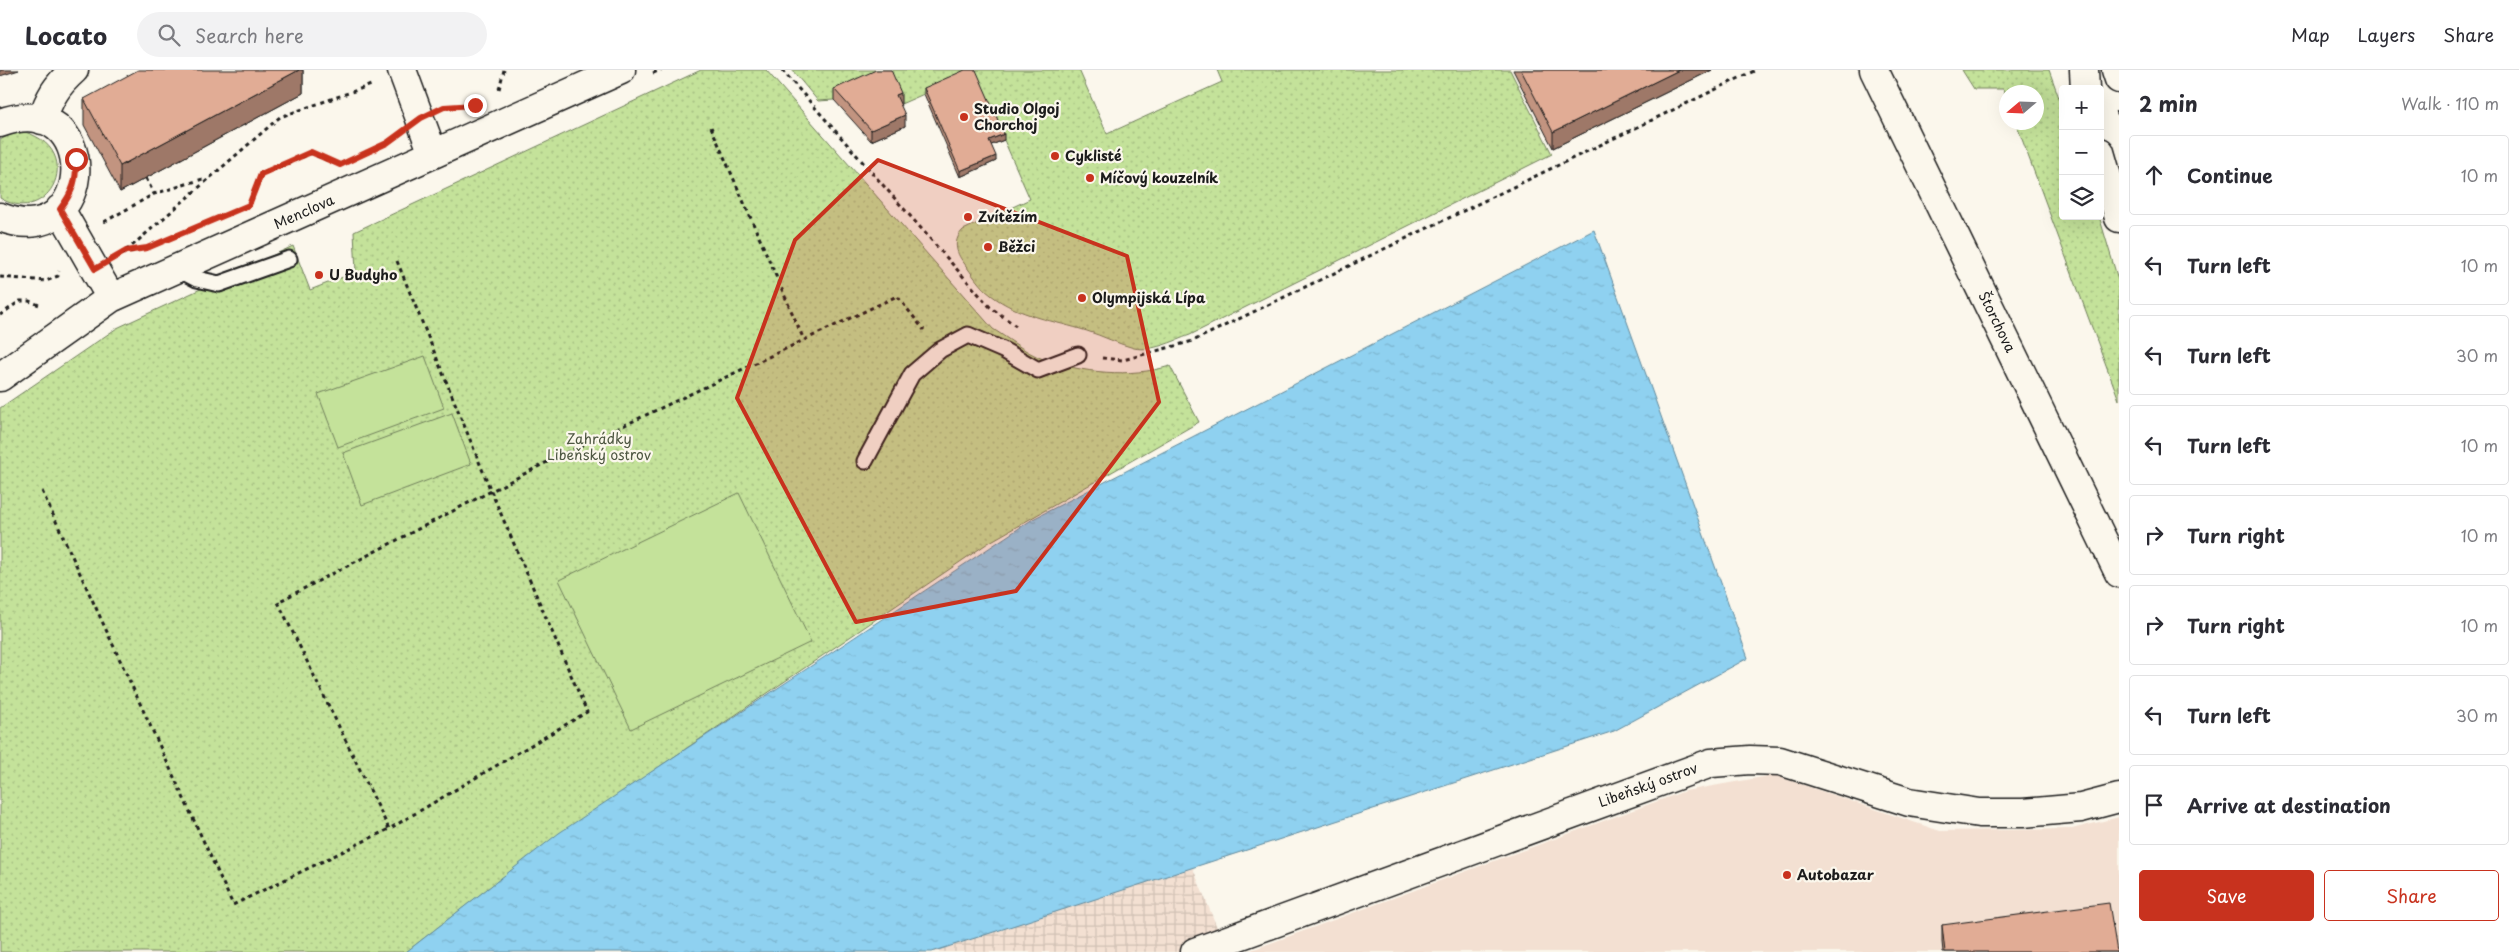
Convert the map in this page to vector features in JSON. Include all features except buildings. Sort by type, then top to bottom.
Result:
[{"type":"street","points":[[42,120],[48,100],[57,85],[74,70]]},
{"type":"street","name":"Menclova","points":[[0,377],[111,298],[621,70]]},
{"type":"street","name":"Štorchova","points":[[1874,70],[2119,573]]},
{"type":"street","points":[[2084,70],[2085,85]]},
{"type":"street","points":[[2116,70],[2119,79]]},
{"type":"street","points":[[403,72],[433,154]]},
{"type":"street","points":[[0,123],[16,118],[42,120],[58,128],[70,142],[76,159],[77,177],[71,195],[60,209],[47,218],[32,223],[16,222],[0,217]]},
{"type":"street","points":[[2104,166],[2119,218]]},
{"type":"street","points":[[60,209],[111,298]]},
{"type":"street","name":"Libeňský ostrov","points":[[1195,952],[1711,763],[1750,760],[1780,761],[1910,802],[1979,813],[2023,813],[2081,808],[2119,798]]},
{"type":"lane","points":[[176,268],[197,279],[219,284],[289,259]]},
{"type":"lane","points":[[865,461],[912,374],[940,350],[968,335],[1003,350],[1038,370],[1078,355]]},
{"type":"path","points":[[499,92],[504,70]]},
{"type":"path","points":[[782,70],[990,307],[1020,329]]},
{"type":"path","points":[[1078,355],[1123,360],[1193,341],[1756,70]]},
{"type":"path","points":[[95,269],[126,251],[280,117],[403,72]]},
{"type":"path","points":[[711,127],[804,340]]},
{"type":"path","points":[[249,205],[261,174],[269,170],[311,152],[340,165]]},
{"type":"path","points":[[146,178],[154,194]]},
{"type":"path","points":[[126,251],[140,249]]},
{"type":"path","points":[[42,491],[233,905],[389,829],[587,712],[491,491],[397,261]]},
{"type":"path","points":[[389,829],[278,602],[549,461],[897,296],[940,350]]},
{"type":"path","points":[[0,314],[20,301],[29,301],[44,307]]},
{"type":"highlighted area","points":[[878,160],[1127,256],[1159,402],[1016,591],[856,622],[737,398],[795,240]]},
{"type":"shaded area","name":"Autobazar","points":[[1774,775],[1940,831],[2072,829],[2119,817],[2119,952],[1942,942],[1943,952],[1246,952],[1685,791]]},
{"type":"shaded area","points":[[1192,866],[1227,952],[932,952],[934,951]]},
{"type":"green space","name":"Zahrádky Libeňský ostrov","points":[[701,70],[766,70],[993,329],[1036,356],[1074,368],[1123,373],[1155,370],[1170,366],[1199,422],[988,543],[543,846],[406,952],[0,952],[0,408],[117,328],[293,246],[310,290],[356,272],[354,232]]},
{"type":"green space","points":[[792,70],[1079,70],[1107,134],[1222,82],[1217,70],[1510,70],[1552,154],[1190,335],[1162,345],[1141,349],[1013,308],[987,292],[961,259],[956,246],[963,230],[1030,199],[974,72],[901,104],[888,76],[834,100],[818,101]]},
{"type":"green space","points":[[1962,70],[2049,70],[2059,98],[2059,220],[2100,220],[2119,283],[2119,400],[2019,130],[2044,130],[2044,85],[1999,85],[1999,89],[1974,89]]},
{"type":"green space","points":[[25,132],[44,142],[54,155],[57,169],[54,183],[46,195],[33,203],[18,205],[0,198],[0,140],[13,133]]},
{"type":"green space","points":[[425,356],[444,408],[338,447],[318,394]]},
{"type":"green space","points":[[452,413],[471,464],[362,505],[343,453]]},
{"type":"green space","points":[[739,493],[811,642],[631,729],[559,580]]},
{"type":"water","points":[[1594,230],[1748,658],[1614,731],[932,952],[406,952],[559,833],[1033,519]]},
{"type":"place","name":"Studio Olgoj Chorchoj","points":[[964,117]]},
{"type":"place","name":"Cyklisté","points":[[1055,156]]},
{"type":"place","name":"Míčový kouzelník","points":[[1090,178]]},
{"type":"place","name":"Zvítězím","points":[[968,217]]},
{"type":"place","name":"Běžci","points":[[988,247]]},
{"type":"place","name":"U Budyho","points":[[319,275]]},
{"type":"place","name":"Olympijská Lípa","points":[[1082,298]]},
{"type":"place","name":"Autobazar","points":[[1787,875]]},
{"type":"route","points":[[76,159],[77,177],[71,195],[60,209],[95,269],[126,251],[147,248],[249,205],[261,174],[311,152],[340,165],[387,143],[421,118],[444,107],[475,105]]}]
